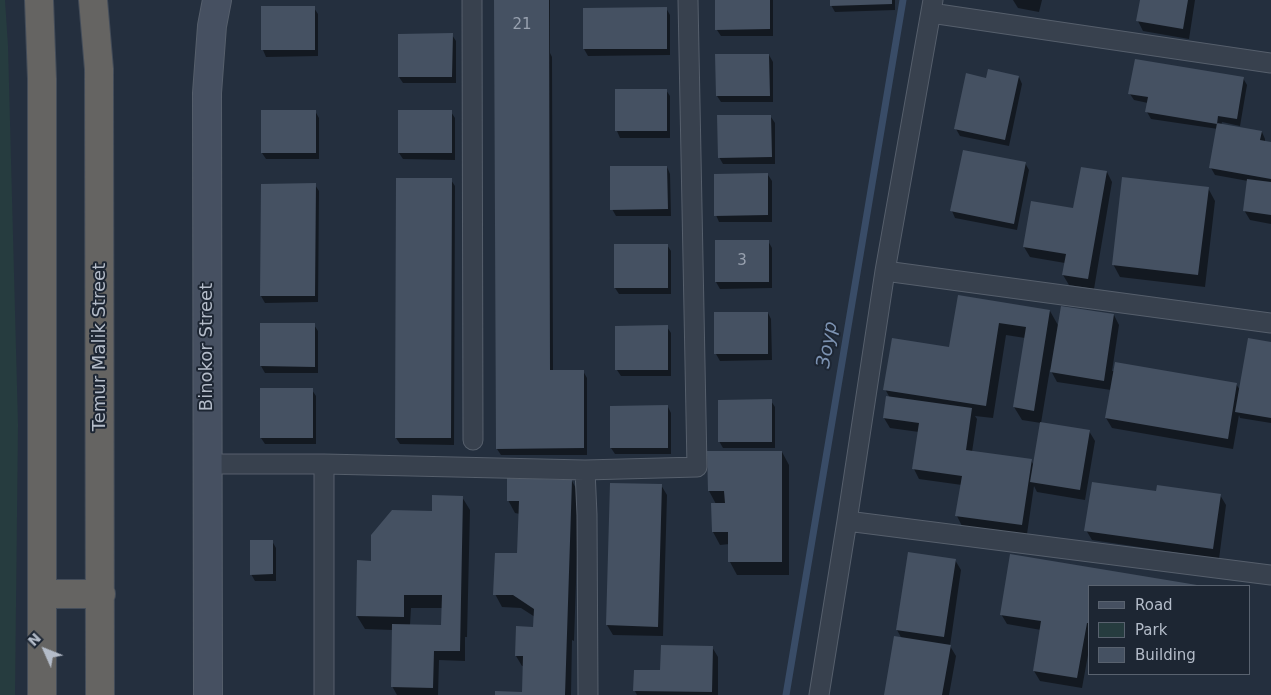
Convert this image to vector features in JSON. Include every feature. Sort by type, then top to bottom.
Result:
[{"type":"highway","points":[[39,0],[42,79],[42,695]]},
{"type":"highway","name":"Temur Malik Street","points":[[93,0],[100,69],[100,695]]},
{"type":"highway","points":[[43,594],[101,594]]},
{"type":"main road","name":"Binokor Street","points":[[208,695],[207,93],[212,26],[217,0]]},
{"type":"street","points":[[472,0],[473,440]]},
{"type":"street","points":[[207,464],[324,464],[585,470],[697,468],[688,0]]},
{"type":"street","points":[[819,695],[848,521],[885,271],[932,6],[1271,64]]},
{"type":"street","points":[[885,271],[1271,323]]},
{"type":"street","points":[[324,464],[324,695]]},
{"type":"street","points":[[585,470],[588,695]]},
{"type":"street","points":[[848,521],[1271,575]]},
{"type":"green space","points":[[0,0],[5,0],[8,46],[18,425],[15,695],[0,695]]},
{"type":"building","points":[[494,0],[549,0],[550,370],[584,370],[584,448],[496,449]]},
{"type":"building","points":[[715,0],[770,0],[770,29],[715,30]]},
{"type":"building","points":[[830,0],[892,0],[892,4],[830,6]]},
{"type":"building","points":[[1140,0],[1188,0],[1183,29],[1136,21]]},
{"type":"building","points":[[261,6],[315,6],[315,50],[261,50]]},
{"type":"building","points":[[667,7],[667,49],[583,49],[583,8]]},
{"type":"building","points":[[453,33],[452,77],[398,77],[398,34]]},
{"type":"building","points":[[715,54],[769,54],[770,96],[716,96]]},
{"type":"building","points":[[1135,59],[1244,77],[1237,119],[1218,116],[1217,124],[1145,112],[1148,97],[1128,94]]},
{"type":"building","points":[[988,69],[1019,76],[1005,140],[954,129],[966,73],[986,78]]},
{"type":"building","points":[[615,89],[667,89],[667,131],[615,131]]},
{"type":"building","points":[[261,110],[316,110],[316,153],[261,153]]},
{"type":"building","points":[[398,110],[452,110],[452,153],[398,153]]},
{"type":"building","points":[[717,115],[771,115],[772,157],[718,158]]},
{"type":"building","points":[[1217,123],[1262,131],[1260,140],[1271,142],[1271,179],[1209,168]]},
{"type":"building","points":[[963,150],[1026,162],[1014,224],[950,211]]},
{"type":"building","points":[[610,166],[667,166],[668,209],[610,210]]},
{"type":"building","points":[[1081,167],[1107,171],[1088,279],[1062,275],[1066,254],[1023,247],[1031,201],[1073,208]]},
{"type":"building","points":[[768,173],[768,215],[714,216],[714,174]]},
{"type":"building","points":[[1122,177],[1209,187],[1198,275],[1112,265]]},
{"type":"building","points":[[396,178],[452,178],[451,438],[395,438]]},
{"type":"building","points":[[1247,179],[1271,182],[1271,215],[1243,211]]},
{"type":"building","points":[[316,183],[315,296],[260,296],[261,184]]},
{"type":"building","points":[[715,240],[769,240],[769,282],[715,282]]},
{"type":"building","points":[[614,244],[668,244],[668,288],[614,288]]},
{"type":"building","points":[[958,295],[1050,310],[1034,411],[1013,407],[1026,327],[999,323],[986,406],[883,390],[892,338],[949,347]]},
{"type":"building","points":[[1061,306],[1114,314],[1104,381],[1050,372]]},
{"type":"building","points":[[714,312],[768,312],[768,354],[714,354]]},
{"type":"building","points":[[260,323],[315,323],[315,367],[260,366]]},
{"type":"building","points":[[668,325],[668,370],[615,370],[615,326]]},
{"type":"building","points":[[1248,338],[1271,342],[1271,418],[1235,412]]},
{"type":"building","points":[[1115,362],[1237,383],[1228,439],[1105,418]]},
{"type":"building","points":[[260,388],[313,388],[313,438],[260,438]]},
{"type":"building","points":[[886,396],[972,408],[966,450],[1032,459],[1022,525],[955,516],[962,476],[912,469],[919,423],[883,418]]},
{"type":"building","points":[[772,399],[772,442],[718,442],[718,400]]},
{"type":"building","points":[[668,405],[668,448],[610,448],[610,406]]},
{"type":"building","points":[[1040,422],[1090,430],[1080,490],[1030,482]]},
{"type":"building","points":[[707,451],[782,451],[782,562],[728,562],[728,532],[712,532],[711,503],[725,503],[724,491],[708,491]]},
{"type":"building","points":[[507,478],[572,480],[565,695],[495,695],[495,691],[522,692],[523,656],[515,656],[516,626],[533,627],[534,609],[513,595],[493,595],[495,553],[517,553],[519,501],[507,501]]},
{"type":"building","points":[[1092,482],[1156,491],[1157,485],[1221,494],[1213,549],[1084,531]]},
{"type":"building","points":[[610,483],[662,484],[658,627],[606,625]]},
{"type":"building","points":[[432,495],[463,496],[460,651],[434,651],[433,688],[391,687],[392,624],[441,625],[442,595],[404,595],[404,617],[356,616],[357,560],[371,561],[371,535],[392,510],[432,511]]},
{"type":"building","points":[[250,540],[273,540],[273,574],[250,575]]},
{"type":"building","points":[[908,552],[956,559],[944,637],[896,630]]},
{"type":"building","points":[[1010,554],[1197,585],[1088,585],[1088,623],[1077,678],[1033,671],[1041,621],[1000,615]]},
{"type":"building","points":[[894,636],[951,645],[942,695],[884,695]]},
{"type":"building","points":[[661,645],[713,646],[712,692],[633,691],[634,670],[660,670]]},
{"type":"waterway","name":"Зоур","points":[[786,695],[903,0]]}]
